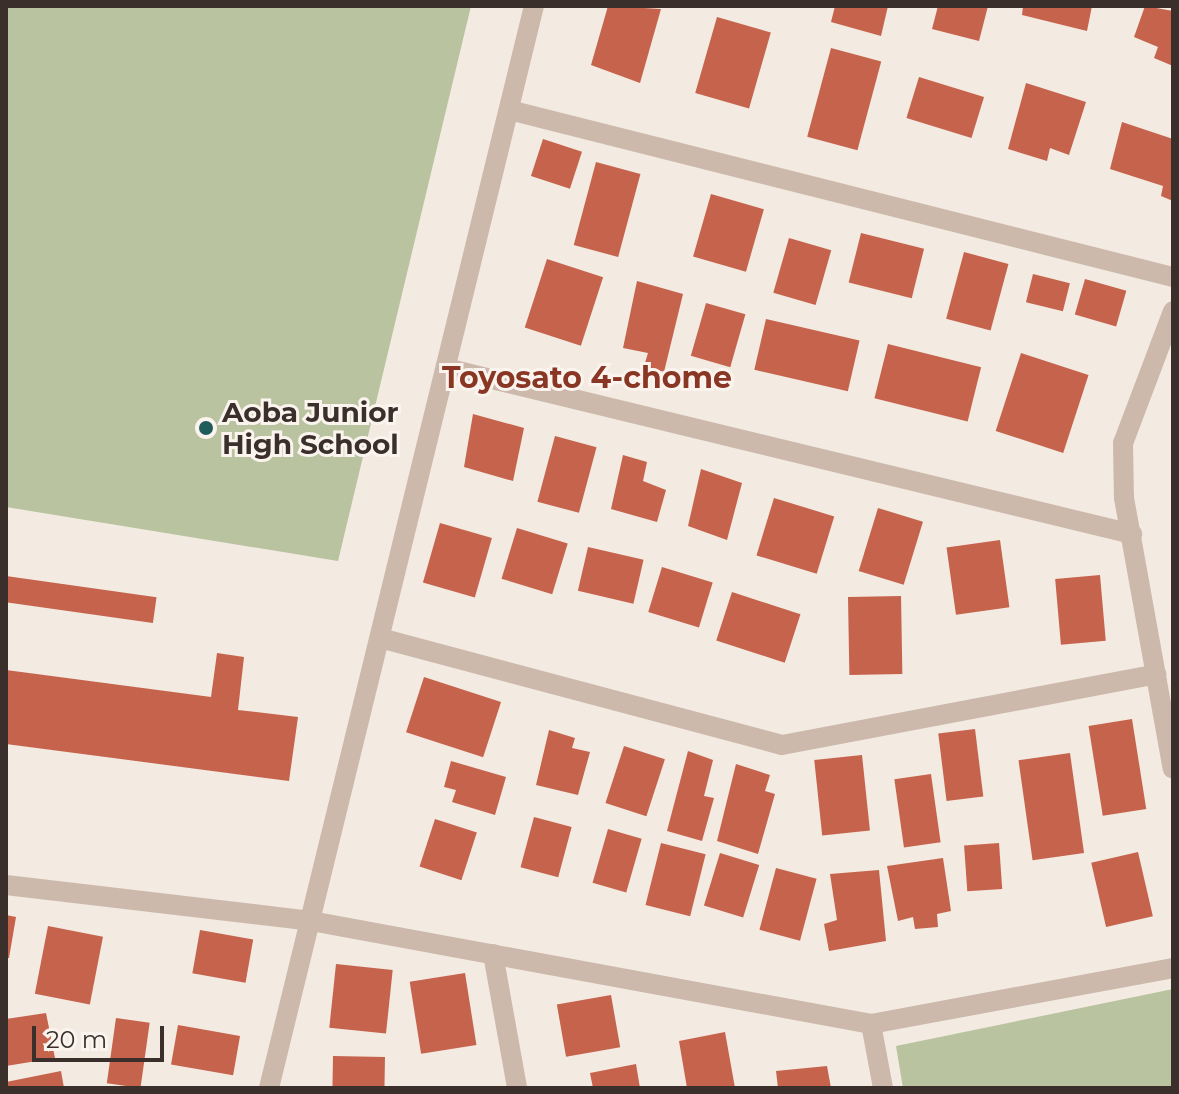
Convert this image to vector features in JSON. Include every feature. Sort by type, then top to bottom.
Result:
[{"type":"street","points":[[269,1088],[534,6]]},
{"type":"street","points":[[509,110],[1173,277]]},
{"type":"street","points":[[1173,311],[1123,443],[1124,498],[1173,769]]},
{"type":"street","points":[[446,368],[1132,534]]},
{"type":"street","points":[[380,638],[782,745],[1156,674]]},
{"type":"street","points":[[6,885],[311,921],[871,1024],[1173,968]]},
{"type":"street","points":[[493,954],[517,1088]]},
{"type":"street","points":[[871,1024],[883,1088]]},
{"type":"green space","name":"Aoba Junior High School","points":[[6,6],[471,6],[338,561],[6,507]]},
{"type":"green space","points":[[1173,989],[1173,1088],[903,1088],[896,1046]]},
{"type":"building","points":[[608,6],[661,9],[640,83],[591,65]]},
{"type":"building","points":[[835,6],[888,6],[881,36],[831,22]]},
{"type":"building","points":[[938,6],[988,6],[979,41],[932,29]]},
{"type":"building","points":[[1023,6],[1092,6],[1087,31],[1022,15]]},
{"type":"building","points":[[1145,6],[1173,11],[1173,66],[1154,58],[1158,47],[1134,37]]},
{"type":"building","points":[[717,17],[771,32],[749,108],[695,93]]},
{"type":"building","points":[[831,48],[881,61],[857,150],[807,137]]},
{"type":"building","points":[[919,77],[984,97],[971,138],[906,118]]},
{"type":"building","points":[[1026,83],[1086,102],[1069,155],[1050,148],[1047,161],[1008,149]]},
{"type":"building","points":[[1122,122],[1173,139],[1173,201],[1161,196],[1163,186],[1110,169]]},
{"type":"building","points":[[543,139],[582,152],[570,189],[531,176]]},
{"type":"building","points":[[596,162],[640,174],[618,257],[574,245]]},
{"type":"building","points":[[711,194],[764,209],[746,272],[693,256]]},
{"type":"building","points":[[861,233],[924,249],[912,298],[849,282]]},
{"type":"building","points":[[789,238],[831,250],[816,305],[773,293]]},
{"type":"building","points":[[964,252],[1008,264],[991,331],[946,319]]},
{"type":"building","points":[[547,259],[603,277],[581,346],[525,327]]},
{"type":"building","points":[[1033,274],[1070,283],[1063,311],[1026,302]]},
{"type":"building","points":[[1085,279],[1126,291],[1116,326],[1075,315]]},
{"type":"building","points":[[637,281],[683,294],[664,372],[644,366],[648,353],[623,348]]},
{"type":"building","points":[[706,303],[745,314],[730,367],[691,356]]},
{"type":"building","points":[[766,319],[860,341],[848,391],[754,370]]},
{"type":"building","points":[[888,344],[981,367],[968,422],[874,398]]},
{"type":"building","points":[[1021,353],[1089,375],[1063,453],[996,431]]},
{"type":"building","points":[[473,414],[524,428],[513,481],[464,467]]},
{"type":"building","points":[[555,436],[597,447],[579,513],[537,502]]},
{"type":"building","points":[[623,455],[647,462],[643,481],[666,490],[657,522],[611,509]]},
{"type":"building","points":[[701,469],[742,483],[727,540],[688,526]]},
{"type":"building","points":[[774,498],[834,516],[817,574],[756,555]]},
{"type":"building","points":[[878,508],[923,522],[904,585],[859,571]]},
{"type":"building","points":[[440,523],[492,538],[475,597],[423,583]]},
{"type":"building","points":[[517,528],[568,543],[552,594],[502,579]]},
{"type":"building","points":[[1000,540],[1009,607],[956,615],[947,548]]},
{"type":"building","points":[[588,547],[644,560],[633,604],[578,591]]},
{"type":"building","points":[[662,567],[713,582],[699,627],[648,612]]},
{"type":"building","points":[[1100,575],[1106,641],[1061,645],[1055,579]]},
{"type":"building","points":[[6,576],[157,597],[153,623],[6,602]]},
{"type":"building","points":[[732,592],[800,614],[785,663],[716,641]]},
{"type":"building","points":[[901,596],[902,674],[849,675],[848,597]]},
{"type":"building","points":[[217,653],[244,657],[238,710],[298,717],[289,781],[6,744],[6,670],[211,697]]},
{"type":"building","points":[[424,677],[501,702],[483,757],[406,732]]},
{"type":"building","points":[[1132,719],[1146,809],[1103,816],[1089,726]]},
{"type":"building","points":[[975,729],[983,796],[947,801],[938,734]]},
{"type":"building","points":[[549,730],[575,738],[572,748],[590,752],[578,795],[536,785]]},
{"type":"building","points":[[624,746],[665,759],[646,816],[605,803]]},
{"type":"building","points":[[688,751],[713,760],[704,796],[714,798],[702,841],[667,831]]},
{"type":"building","points":[[1070,753],[1084,853],[1033,860],[1019,760]]},
{"type":"building","points":[[862,755],[870,831],[822,836],[814,760]]},
{"type":"building","points":[[451,761],[506,777],[495,815],[452,802],[456,790],[444,787]]},
{"type":"building","points":[[736,764],[770,775],[765,791],[775,794],[758,854],[717,841]]},
{"type":"building","points":[[931,774],[941,842],[904,847],[894,779]]},
{"type":"building","points":[[534,817],[572,827],[558,877],[521,867]]},
{"type":"building","points":[[435,819],[477,833],[461,880],[420,867]]},
{"type":"building","points":[[608,829],[642,839],[626,892],[593,883]]},
{"type":"building","points":[[661,843],[706,854],[690,916],[646,905]]},
{"type":"building","points":[[999,843],[1002,889],[967,891],[964,845]]},
{"type":"building","points":[[1138,852],[1153,916],[1106,927],[1091,863]]},
{"type":"building","points":[[720,853],[759,865],[743,918],[704,906]]},
{"type":"building","points":[[943,858],[951,911],[937,914],[938,927],[915,929],[913,917],[898,921],[887,866]]},
{"type":"building","points":[[776,868],[817,879],[800,941],[759,930]]},
{"type":"building","points":[[879,870],[886,941],[829,951],[824,924],[837,920],[830,874]]},
{"type":"building","points":[[6,915],[16,917],[9,958],[6,958]]},
{"type":"building","points":[[48,926],[103,937],[90,1004],[35,994]]},
{"type":"building","points":[[200,930],[253,939],[246,983],[192,973]]},
{"type":"building","points":[[336,964],[393,970],[386,1034],[329,1028]]},
{"type":"building","points":[[465,973],[476,1045],[421,1054],[410,982]]},
{"type":"building","points":[[611,995],[620,1047],[566,1057],[557,1005]]},
{"type":"building","points":[[46,1013],[55,1058],[6,1066],[6,1019]]},
{"type":"building","points":[[116,1018],[150,1023],[140,1088],[107,1083]]},
{"type":"building","points":[[178,1025],[240,1036],[233,1075],[171,1064]]},
{"type":"building","points":[[725,1032],[735,1088],[687,1088],[679,1041]]},
{"type":"building","points":[[333,1056],[385,1057],[384,1088],[332,1088]]},
{"type":"building","points":[[636,1064],[640,1088],[593,1088],[590,1073]]},
{"type":"building","points":[[827,1066],[831,1088],[778,1088],[776,1071]]},
{"type":"building","points":[[61,1071],[64,1088],[7,1088],[6,1082]]},
{"type":"place","name":"Aoba Junior High School","points":[[206,428]]},
{"type":"district","name":"Toyosato 4-chome","points":[[587,378]]}]
